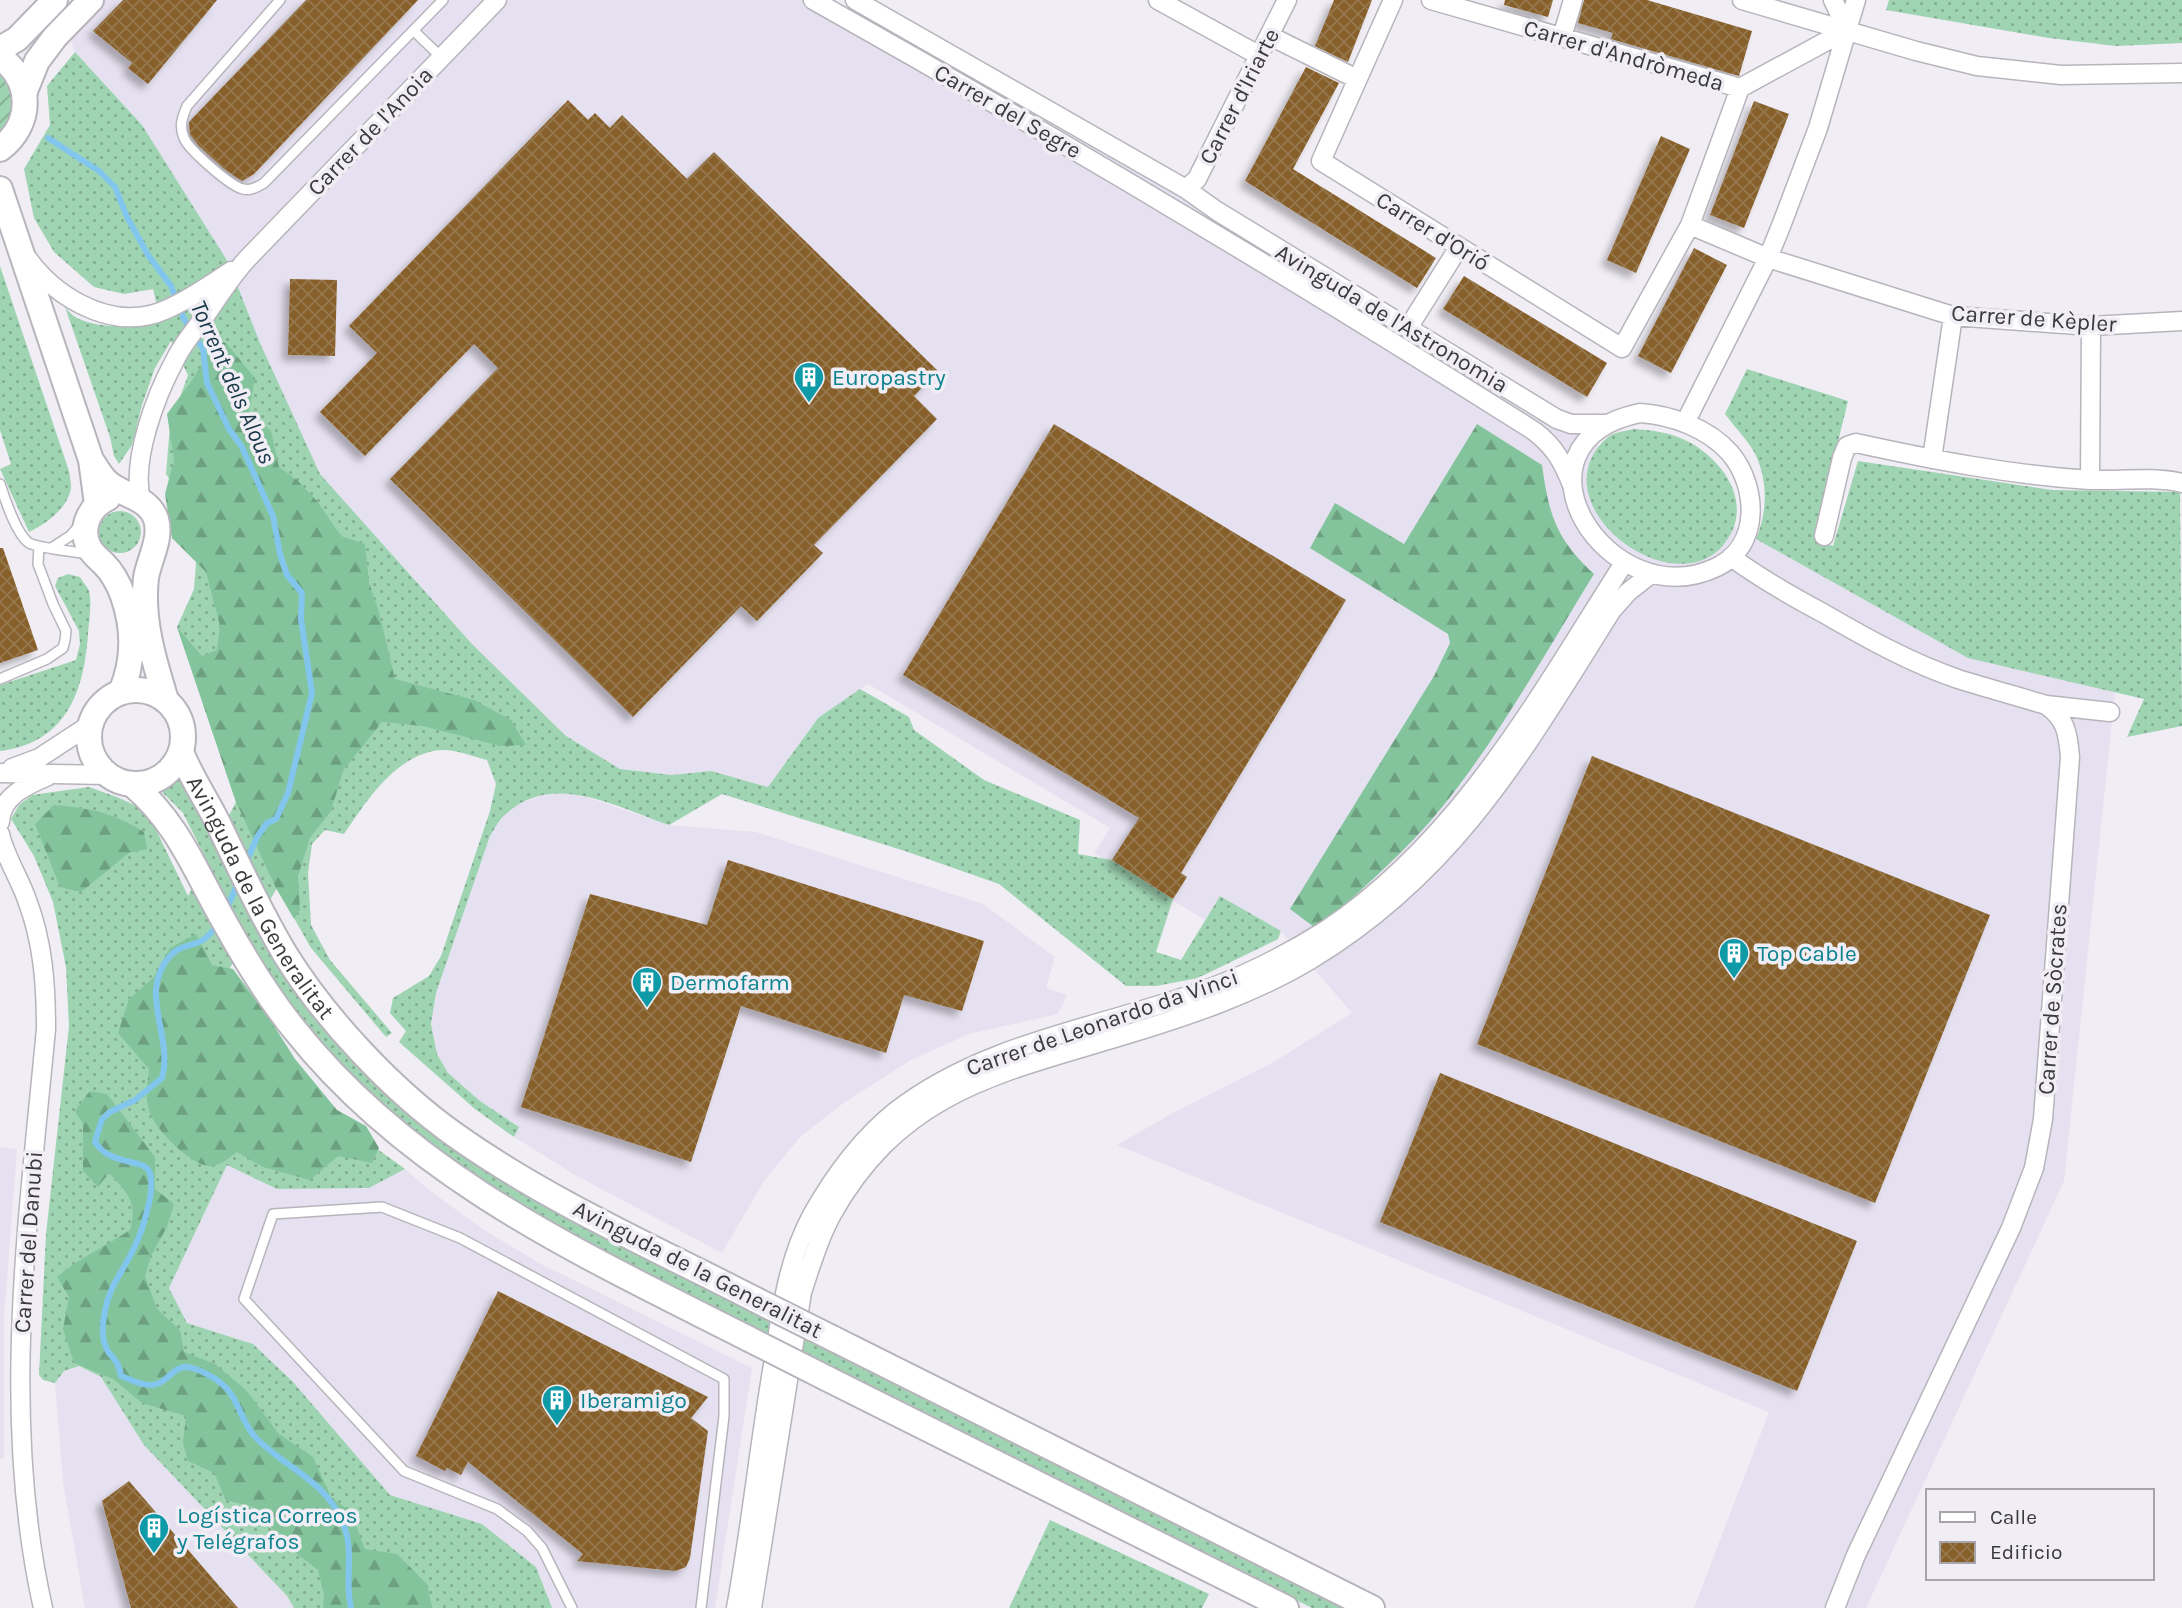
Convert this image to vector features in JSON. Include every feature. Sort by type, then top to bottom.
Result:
[{"type":"street","points":[[0,49],[17,39],[55,0]]},
{"type":"street","points":[[0,149],[10,141],[23,121],[25,91],[41,54],[91,0]]},
{"type":"street","name":"Carrer de l'Anoia","points":[[133,497],[156,403],[176,358],[243,263],[497,0]]},
{"type":"street","name":"Carrer del Segre","points":[[813,0],[1013,113],[1201,226]]},
{"type":"street","name":"Carrer del Segre","points":[[855,0],[887,9],[1186,189]]},
{"type":"street","points":[[1158,0],[1260,56]]},
{"type":"street","name":"Carrer d'Iriarte","points":[[1186,189],[1197,179],[1287,0]]},
{"type":"street","points":[[1269,36],[1357,79],[1393,0]]},
{"type":"street","name":"Carrer d'Andròmeda","points":[[1432,0],[1740,88],[1847,30]]},
{"type":"street","points":[[1562,37],[1573,0]]},
{"type":"street","points":[[1742,0],[1978,66],[2061,75],[2182,73]]},
{"type":"street","points":[[1833,0],[1847,30]]},
{"type":"street","points":[[1685,423],[1768,258],[1818,128],[1856,0]]},
{"type":"street","points":[[872,33],[887,9]]},
{"type":"street","points":[[0,57],[18,75],[25,91]]},
{"type":"street","name":"Carrer d'Orió","points":[[1357,79],[1321,161],[1622,348],[1690,225]]},
{"type":"street","points":[[1690,225],[1740,88]]},
{"type":"street","points":[[0,189],[91,460],[93,509],[85,535],[88,546],[110,571],[123,595],[131,634],[131,659],[121,692]]},
{"type":"street","name":"Avinguda de l'Astronomia","points":[[1186,189],[1557,419],[1571,424],[1606,424]]},
{"type":"street","name":"Carrer de Kèpler","points":[[1690,225],[1768,258],[1953,316],[2091,326],[2182,321]]},
{"type":"street","name":"Avinguda de l'Astronomia","points":[[1201,226],[1534,431],[1556,451],[1572,485]]},
{"type":"street","points":[[1408,328],[1459,247]]},
{"type":"street","name":"Carrer de l'Anoia","points":[[20,249],[37,272],[51,285],[81,305],[112,316],[150,315],[200,291],[243,263]]},
{"type":"street","points":[[1932,460],[1953,316]]},
{"type":"street","points":[[2090,480],[2091,326]]},
{"type":"street","points":[[1640,413],[1661,414],[1685,423],[1729,452],[1744,475],[1752,504],[1748,532],[1736,553],[1720,566],[1698,575],[1672,577],[1651,574],[1624,563],[1594,536],[1575,503],[1572,485],[1574,463],[1591,434],[1606,424],[1620,417],[1640,413]]},
{"type":"street","points":[[1824,536],[1842,458],[1847,446],[1856,443],[1932,460],[2015,472],[2090,480],[2182,483]]},
{"type":"street","points":[[0,772],[108,775],[132,784],[144,783],[166,773],[181,752],[181,724],[176,711],[166,700],[150,647],[146,620],[146,579],[158,532],[156,519],[150,508],[107,482],[91,460]]},
{"type":"street","points":[[93,509],[106,498],[133,497]]},
{"type":"street","points":[[1731,557],[1758,576],[1854,631],[1957,678],[2046,705],[2110,712]]},
{"type":"street","name":"Carrer de Leonardo da Vinci","points":[[736,1608],[786,1284],[809,1220],[846,1161],[894,1113],[929,1088],[964,1069],[1001,1054],[1216,986],[1273,960],[1336,922],[1394,877],[1463,804],[1522,721],[1624,563]]},
{"type":"street","name":"Carrer de Leonardo da Vinci","points":[[752,1608],[802,1292],[818,1244],[831,1216],[854,1179],[880,1148],[924,1112],[978,1081],[1218,1003],[1310,960],[1358,928],[1423,874],[1480,811],[1526,747],[1612,610],[1628,592],[1651,574]]},
{"type":"street","points":[[108,775],[92,752],[89,738],[91,724],[102,705],[121,692],[144,691],[166,700]]},
{"type":"street","name":"Carrer de Sòcrates","points":[[1835,1608],[1856,1555],[2011,1228],[2027,1190],[2039,1145],[2070,757],[2066,724],[2046,705]]},
{"type":"street","points":[[0,772],[39,758],[91,724]]},
{"type":"street","name":"Avinguda de la Generalitat","points":[[181,752],[255,902],[317,1001],[364,1053],[453,1134],[546,1192],[1372,1608]]},
{"type":"street","points":[[0,822],[5,804],[22,788],[54,774]]},
{"type":"street","name":"Avinguda de la Generalitat","points":[[132,784],[151,800],[172,825],[225,924],[293,1029],[341,1083],[435,1163],[528,1224],[749,1339],[1286,1608]]},
{"type":"street","name":"Carrer del Danubi","points":[[0,834],[36,928],[46,990],[46,1029],[24,1281],[20,1382],[25,1488],[43,1608]]},
{"type":"street","name":"Carrer del Danubi","points":[[0,852],[19,880]]},
{"type":"lane","points":[[280,0],[187,106],[181,120],[184,138],[189,147],[244,190],[255,189],[264,183],[443,0]]},
{"type":"lane","points":[[414,31],[441,57]]},
{"type":"lane","points":[[0,484],[23,537],[39,546],[94,555]]},
{"type":"lane","points":[[53,547],[70,536],[93,509]]},
{"type":"lane","points":[[0,679],[47,659],[63,648],[66,631],[52,604],[38,564],[39,546]]},
{"type":"lane","points":[[572,1608],[542,1548],[527,1531],[497,1509],[404,1471],[244,1299],[273,1214],[382,1207],[460,1238],[724,1379],[724,1416],[701,1608]]},
{"type":"shaded area","points":[[99,0],[831,0],[1241,231],[1756,539],[1968,658],[2115,692],[2064,1181],[1866,1608],[1694,1608],[1769,1412],[1117,1145],[1272,1063],[1352,1013],[1281,931],[1220,896],[1205,920],[1094,853],[1110,828],[868,684],[818,718],[768,787],[711,772],[672,775],[620,769],[566,736],[472,644],[320,474],[142,125],[75,52],[67,32]]},
{"type":"shaded area","points":[[561,792],[584,796],[669,825],[756,832],[983,904],[1055,957],[1046,988],[1067,995],[1058,1014],[969,1034],[911,1060],[845,1102],[801,1136],[764,1181],[722,1253],[575,1175],[514,1137],[518,1126],[480,1101],[448,1073],[437,1054],[431,1024],[436,993],[490,836],[504,815],[519,804],[540,794]]},
{"type":"shaded area","points":[[0,1147],[17,1149],[4,1319],[4,1459],[0,1459]]},
{"type":"shaded area","points":[[227,1165],[277,1189],[369,1188],[405,1169],[484,1230],[541,1264],[752,1368],[715,1608],[552,1608],[536,1567],[482,1524],[390,1495],[296,1386],[253,1344],[187,1323],[169,1288]]},
{"type":"shaded area","points":[[79,1366],[101,1377],[144,1445],[287,1596],[294,1608],[85,1608],[63,1482],[55,1383],[64,1371]]},
{"type":"green space","points":[[1889,0],[2182,0],[2182,43],[2116,46],[2049,38],[1886,10]]},
{"type":"green space","points":[[75,52],[142,125],[228,262],[260,343],[320,474],[472,644],[566,736],[620,769],[672,775],[711,771],[768,787],[818,718],[860,689],[909,717],[914,730],[984,780],[1080,820],[1078,854],[1112,860],[1173,899],[1156,952],[1181,960],[1220,896],[1281,931],[1278,939],[1198,978],[1156,986],[1126,986],[999,884],[905,851],[722,794],[669,825],[607,802],[565,794],[544,795],[524,801],[506,814],[490,836],[436,993],[431,1024],[437,1054],[448,1073],[480,1101],[519,1127],[514,1137],[475,1109],[399,1042],[406,1031],[390,1013],[393,998],[429,976],[441,956],[490,811],[496,784],[487,760],[446,750],[418,756],[405,763],[381,784],[344,834],[325,830],[312,844],[308,873],[311,925],[330,960],[392,1033],[386,1037],[311,948],[277,888],[256,923],[493,1175],[1345,1608],[1312,1608],[723,1313],[547,1222],[481,1183],[417,1136],[342,1066],[283,994],[247,939],[226,975],[271,1048],[358,1135],[405,1169],[369,1188],[277,1189],[227,1165],[169,1288],[187,1323],[253,1344],[293,1382],[390,1495],[482,1524],[536,1567],[552,1608],[294,1608],[287,1596],[144,1445],[101,1377],[79,1366],[64,1371],[55,1383],[43,1380],[39,1375],[46,1234],[69,1026],[66,967],[53,902],[34,856],[11,819],[19,805],[32,795],[89,787],[117,797],[147,811],[188,896],[206,859],[183,813],[161,791],[178,778],[214,844],[236,802],[177,627],[194,589],[199,524],[166,474],[170,425],[188,375],[171,341],[155,368],[132,445],[119,464],[114,456],[110,437],[65,307],[77,318],[96,324],[152,324],[161,322],[153,289],[124,294],[94,287],[54,252],[34,218],[24,169],[50,125],[47,86]]},
{"type":"green space","points":[[0,75],[9,89],[12,103],[9,118],[0,132]]},
{"type":"green space","points":[[0,266],[71,482],[69,495],[61,509],[29,532],[0,469],[11,464],[0,430]]},
{"type":"green space","points":[[215,340],[226,343],[255,378],[249,412],[271,431],[279,467],[298,481],[317,501],[341,536],[365,544],[369,582],[395,679],[474,700],[511,720],[526,745],[500,746],[423,726],[382,722],[343,771],[331,811],[310,838],[298,876],[300,910],[294,919],[276,888],[236,802],[177,627],[202,656],[217,650],[220,626],[206,572],[172,538],[165,494],[174,460],[167,414],[193,379]]},
{"type":"green space","points":[[1747,369],[1848,401],[1814,539],[1833,546],[1858,461],[2053,490],[2180,492],[2182,726],[2127,737],[2144,699],[1968,658],[1756,539],[1765,499],[1761,468],[1751,447],[1725,414]]},
{"type":"green space","points":[[1477,424],[1542,465],[1556,525],[1571,549],[1594,574],[1503,722],[1464,779],[1429,823],[1318,930],[1290,909],[1434,676],[1450,643],[1448,634],[1310,548],[1335,503],[1404,544]]},
{"type":"green space","points":[[1633,429],[1659,432],[1685,440],[1708,455],[1727,477],[1733,489],[1737,515],[1728,538],[1710,557],[1681,564],[1655,559],[1630,547],[1609,530],[1594,508],[1587,484],[1591,460],[1608,437]]},
{"type":"green space","points":[[120,511],[135,517],[141,532],[135,547],[120,553],[105,547],[99,532],[105,517]]},
{"type":"green space","points":[[68,574],[80,577],[89,591],[90,601],[86,655],[76,694],[56,726],[41,738],[23,746],[0,751],[0,685],[76,660],[80,644],[79,631],[55,586],[58,578]]},
{"type":"green space","points":[[54,805],[90,810],[123,820],[144,832],[147,849],[129,853],[81,892],[60,887],[35,824]]},
{"type":"green space","points":[[196,934],[212,965],[233,969],[295,1059],[337,1110],[366,1126],[379,1148],[372,1163],[338,1156],[310,1180],[263,1167],[237,1152],[220,1164],[208,1166],[181,1151],[163,1134],[148,1107],[149,1069],[118,1033],[129,999],[153,978],[170,948]]},
{"type":"green space","points":[[90,1091],[107,1094],[155,1157],[155,1189],[174,1204],[145,1276],[157,1309],[180,1330],[184,1352],[215,1364],[246,1390],[279,1434],[313,1457],[331,1497],[351,1512],[365,1549],[397,1554],[427,1584],[432,1608],[323,1608],[324,1594],[318,1570],[273,1536],[269,1517],[253,1507],[226,1500],[214,1473],[188,1461],[183,1443],[186,1416],[142,1403],[113,1379],[74,1363],[63,1329],[69,1297],[57,1277],[130,1230],[133,1212],[126,1192],[109,1173],[98,1187],[83,1171],[83,1124],[75,1111]]},
{"type":"green space","points":[[1050,1520],[1209,1594],[1202,1608],[1009,1608]]},
{"type":"building","points":[[123,0],[217,0],[148,84],[128,68],[132,63],[93,31]]},
{"type":"building","points":[[306,0],[418,0],[254,174],[242,181],[199,146],[190,135],[189,122]]},
{"type":"building","points":[[1334,0],[1372,0],[1348,62],[1315,46]]},
{"type":"building","points":[[1505,0],[1553,0],[1548,17],[1504,5]]},
{"type":"building","points":[[1584,0],[1647,0],[1752,31],[1739,76],[1611,39],[1613,33],[1578,23]]},
{"type":"building","points":[[1306,67],[1339,83],[1293,169],[1436,258],[1417,288],[1245,181]]},
{"type":"building","name":"Europastry","points":[[568,100],[588,120],[595,113],[610,128],[622,115],[687,179],[714,152],[938,371],[914,396],[937,419],[814,545],[823,553],[757,621],[741,606],[633,717],[390,479],[498,368],[474,344],[365,456],[320,412],[377,353],[349,326]]},
{"type":"building","points":[[1754,101],[1789,114],[1744,228],[1710,215]]},
{"type":"building","points":[[1661,136],[1690,149],[1636,273],[1607,260]]},
{"type":"building","points":[[1694,248],[1727,265],[1671,373],[1638,356]]},
{"type":"building","points":[[1464,276],[1607,363],[1587,397],[1443,309]]},
{"type":"building","points":[[290,279],[337,280],[335,356],[288,355]]},
{"type":"building","points":[[1054,424],[1346,600],[1181,873],[1187,877],[1173,899],[1112,860],[1139,818],[903,675]]},
{"type":"building","points":[[0,548],[3,548],[38,650],[0,663]]},
{"type":"building","name":"Top Cable","points":[[1592,756],[1990,915],[1875,1203],[1477,1044]]},
{"type":"building","name":"Dermofarm","points":[[728,860],[984,941],[962,1011],[904,995],[886,1053],[741,1006],[691,1162],[521,1107],[590,894],[707,925]]},
{"type":"building","points":[[1440,1073],[1857,1241],[1797,1391],[1380,1222]]},
{"type":"building","name":"Iberamigo","points":[[498,1291],[708,1397],[691,1418],[708,1431],[690,1558],[686,1567],[675,1571],[577,1561],[583,1554],[468,1462],[461,1475],[447,1468],[445,1471],[416,1456]]},
{"type":"building","name":"Logística Correos y Telégrafos","points":[[129,1481],[238,1608],[131,1608],[102,1501]]},
{"type":"waterway","name":"Torrent dels Alous","points":[[48,138],[99,171],[115,187],[127,217],[148,255],[171,286],[184,319],[203,349],[207,383],[229,429],[242,447],[273,516],[287,575],[302,593],[301,619],[312,693],[288,793],[276,819],[267,823],[257,837],[246,863]]},
{"type":"waterway","name":"Torrent dels Alous","points":[[226,911],[238,882]]},
{"type":"waterway","name":"Torrent dels Alous","points":[[219,924],[202,941],[173,953],[161,970],[156,1000],[164,1047],[162,1078],[135,1100],[102,1119],[95,1142],[109,1155],[145,1167],[151,1178],[148,1210],[141,1231],[107,1302],[103,1338],[121,1376],[136,1382],[157,1384],[183,1367],[201,1371],[219,1381],[232,1396],[256,1438],[316,1485],[335,1508],[347,1534],[351,1608]]},
{"type":"place","name":"Europastry","points":[[809,404]]},
{"type":"place","name":"Top Cable","points":[[1734,980]]},
{"type":"place","name":"Dermofarm","points":[[647,1009]]},
{"type":"place","name":"Iberamigo","points":[[557,1427]]},
{"type":"place","name":"Logística Correos y Telégrafos","points":[[154,1555]]}]
